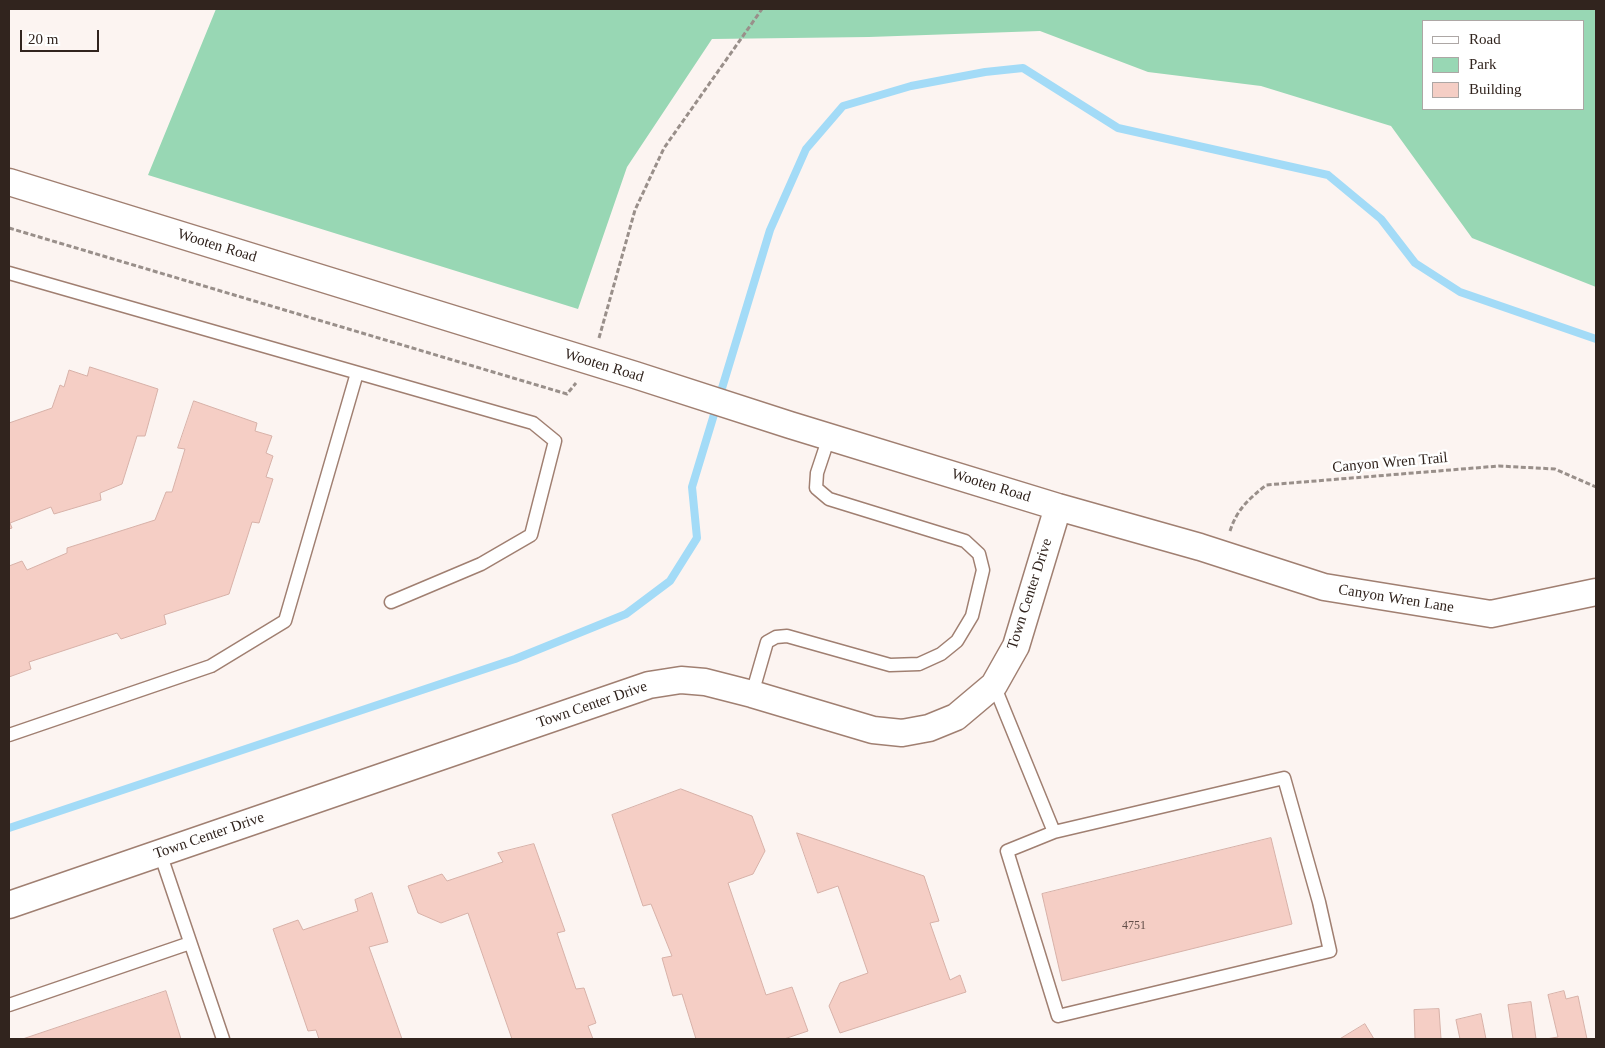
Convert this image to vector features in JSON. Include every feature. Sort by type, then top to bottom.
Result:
[{"type":"street","name":"Wooten Road","points":[[9,182],[635,375],[790,425],[1058,507],[1212,551]]},
{"type":"street","name":"Town Center Drive","points":[[9,905],[649,686],[681,680],[705,682],[873,730],[902,733],[928,728],[956,717],[994,685],[1016,646],[1058,507]]},
{"type":"street","name":"Canyon Wren Lane","points":[[1212,551],[1324,587],[1491,614],[1596,592]]},
{"type":"lane","points":[[9,273],[533,423],[554,441],[531,535],[481,564],[391,602]]},
{"type":"lane","points":[[9,735],[211,666],[285,621],[357,373]]},
{"type":"lane","points":[[752,694],[767,642],[776,637],[787,636],[890,665],[919,664],[941,654],[957,641],[972,616],[983,570],[979,554],[965,541],[829,500],[816,488],[817,473],[830,437]]},
{"type":"lane","points":[[994,685],[1054,832]]},
{"type":"lane","points":[[1284,778],[1330,951],[1058,1016],[1007,850],[1054,832],[1284,778]]},
{"type":"lane","points":[[160,854],[223,1039]]},
{"type":"lane","points":[[9,1005],[190,943]]},
{"type":"path","points":[[592,362],[634,210],[664,148],[762,9]]},
{"type":"path","points":[[9,228],[567,394]]},
{"type":"path","name":"Canyon Wren Trail","points":[[1212,551],[1233,522],[1244,502],[1266,485],[1499,466],[1555,469],[1596,487]]},
{"type":"green space","points":[[216,9],[1596,9],[1596,287],[1472,238],[1391,126],[1261,86],[1148,72],[1040,31],[869,37],[712,39],[627,167],[578,309],[148,175]]},
{"type":"building","points":[[90,367],[158,389],[145,436],[137,436],[122,484],[100,493],[101,500],[54,514],[51,507],[10,523],[12,528],[9,529],[9,423],[52,408],[60,385],[64,387],[69,370],[87,376]]},
{"type":"building","points":[[194,401],[257,423],[255,431],[272,436],[266,453],[273,456],[266,477],[273,479],[259,523],[252,522],[229,594],[164,615],[166,624],[121,639],[117,633],[29,662],[31,669],[9,677],[9,566],[22,561],[27,570],[67,553],[67,548],[155,520],[166,492],[172,492],[185,449],[178,448]]},
{"type":"building","points":[[681,789],[752,816],[765,851],[753,874],[728,883],[766,995],[792,987],[808,1031],[784,1039],[696,1039],[682,994],[673,996],[662,958],[672,956],[651,904],[643,906],[612,815]]},
{"type":"building","points":[[797,833],[924,876],[939,921],[930,923],[950,980],[960,975],[966,992],[840,1033],[829,1006],[840,983],[868,973],[838,886],[818,893]]},
{"type":"building","points":[[1271,838],[1292,924],[1062,981],[1042,894]]},
{"type":"building","points":[[534,844],[565,931],[557,933],[576,989],[584,988],[596,1023],[588,1026],[593,1039],[512,1039],[468,913],[441,923],[418,913],[408,886],[442,874],[447,881],[503,862],[498,853]]},
{"type":"building","points":[[372,893],[388,942],[369,947],[402,1039],[319,1039],[316,1030],[308,1031],[273,929],[298,920],[303,930],[358,911],[355,900]]},
{"type":"building","points":[[166,991],[181,1039],[23,1039]]},
{"type":"building","points":[[1564,991],[1566,999],[1578,996],[1587,1039],[1546,1039],[1558,1037],[1548,995]]},
{"type":"building","points":[[1531,1002],[1536,1039],[1513,1039],[1508,1005]]},
{"type":"building","points":[[1439,1009],[1441,1039],[1415,1039],[1414,1010]]},
{"type":"building","points":[[1481,1014],[1486,1039],[1460,1039],[1456,1020]]},
{"type":"building","points":[[1365,1024],[1374,1039],[1340,1039]]},
{"type":"waterway","points":[[9,828],[515,659],[626,614],[670,581],[697,538],[692,487],[770,230],[806,149],[843,106],[911,86],[985,72],[1023,68],[1118,128],[1328,175],[1381,219],[1415,263],[1460,292],[1596,339]]}]
